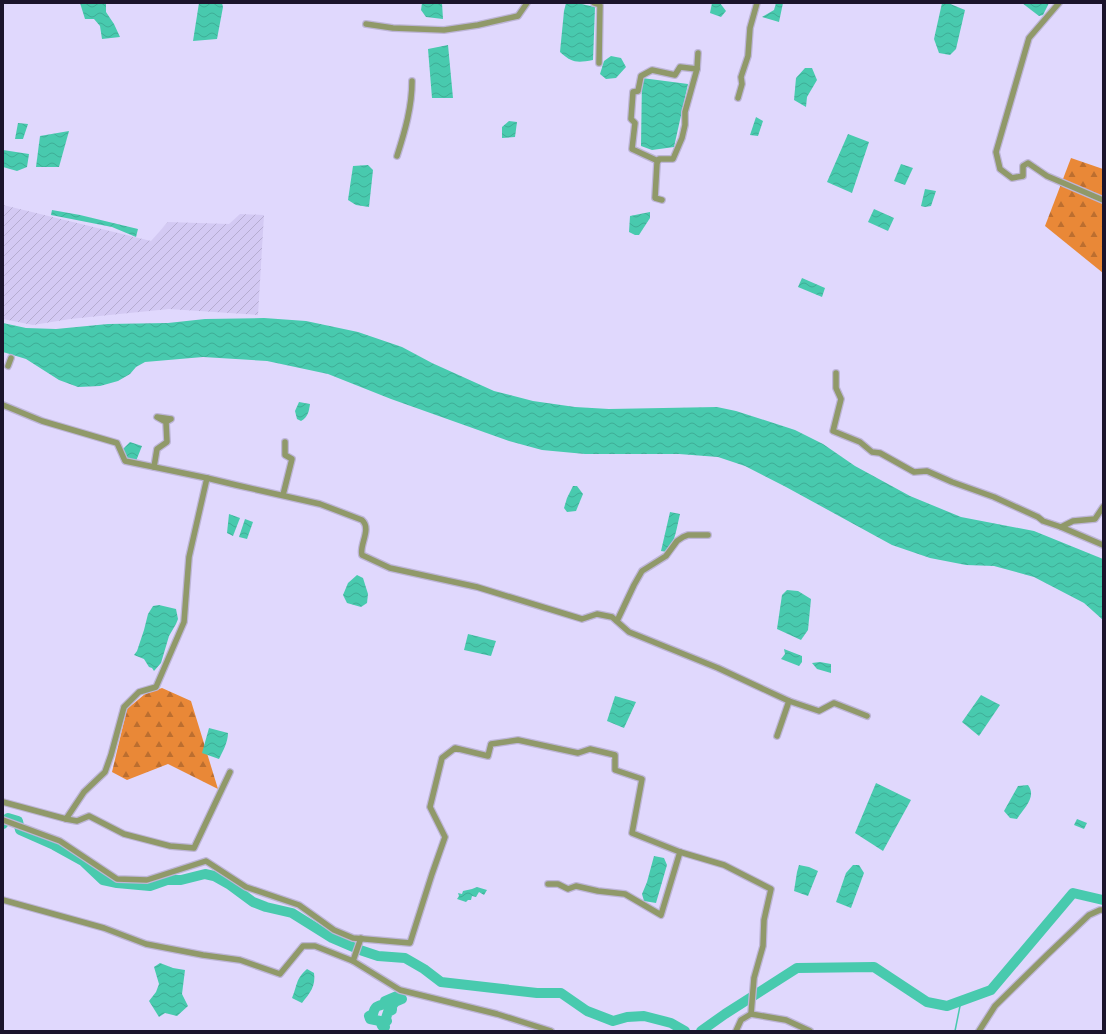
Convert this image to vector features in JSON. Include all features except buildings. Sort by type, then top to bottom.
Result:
[{"type":"street","points":[[366,24],[393,28],[444,30],[472,26],[518,16],[527,3]]},
{"type":"street","points":[[594,3],[600,5],[599,63]]},
{"type":"street","points":[[738,98],[742,84],[741,76],[748,56],[750,28],[757,3]]},
{"type":"street","points":[[1059,3],[1029,38],[996,152],[1000,168],[1012,178],[1023,176],[1023,166],[1028,162],[1048,176],[1103,200]]},
{"type":"street","points":[[697,69],[680,67],[675,75],[652,70],[641,76],[638,91],[633,92],[631,119],[635,123],[632,149],[658,161],[673,159],[685,125],[684,112],[697,69],[698,53]]},
{"type":"street","points":[[397,156],[407,122],[412,91],[412,81]]},
{"type":"street","points":[[658,161],[656,163],[655,198],[662,200]]},
{"type":"street","points":[[8,366],[11,358]]},
{"type":"street","points":[[836,373],[836,388],[841,399],[833,430],[860,442],[872,452],[880,453],[914,472],[927,471],[952,482],[994,497],[1038,517],[1043,522],[1061,527],[1103,545]]},
{"type":"street","points":[[3,405],[42,421],[92,433],[117,443],[125,462],[207,478],[236,486],[320,504],[362,520],[365,522],[365,538],[360,550],[362,555],[390,568],[477,587],[582,619],[597,614],[612,617],[629,632],[712,666],[789,701],[819,711],[834,703],[867,716]]},
{"type":"street","points":[[154,467],[157,449],[167,442],[166,422]]},
{"type":"street","points":[[282,495],[292,459],[285,455],[285,442]]},
{"type":"street","points":[[66,819],[84,792],[105,772],[124,707],[139,692],[156,687],[184,622],[189,557],[207,478]]},
{"type":"street","points":[[1061,527],[1072,521],[1095,519],[1103,507]]},
{"type":"street","points":[[617,621],[642,571],[666,556],[677,541],[683,537],[688,535],[708,535]]},
{"type":"street","points":[[777,736],[789,701]]},
{"type":"street","points":[[3,820],[60,840],[117,879],[147,880],[206,861],[246,887],[299,905],[334,930],[360,941],[410,943],[445,837],[430,807],[442,758],[455,748],[488,756],[491,744],[518,740],[578,753],[590,749],[615,754],[615,770],[642,779],[632,833],[680,852],[724,865],[771,889],[764,920],[763,946],[754,978],[751,1014]]},
{"type":"street","points":[[3,802],[77,821],[89,816],[124,834],[170,846],[194,848],[230,772]]},
{"type":"street","points":[[548,884],[558,884],[568,889],[576,886],[598,892],[625,894],[661,915],[680,852]]},
{"type":"street","points":[[3,900],[104,928],[146,944],[203,955],[240,960],[280,974],[304,946],[315,946],[353,961],[400,990],[497,1014],[551,1031]]},
{"type":"street","points":[[979,1031],[995,1006],[1048,954],[1089,915],[1103,910]]},
{"type":"street","points":[[353,961],[360,941]]},
{"type":"street","points":[[736,1031],[741,1020],[751,1014],[786,1020],[810,1031]]},
{"type":"shaded area","points":[[3,205],[151,241],[168,222],[229,224],[240,214],[264,215],[258,315],[169,309],[70,319],[33,325],[3,319]]},
{"type":"green space","points":[[1071,158],[1103,169],[1103,273],[1045,226]]},
{"type":"green space","points":[[162,688],[191,701],[218,789],[168,764],[127,780],[112,772],[127,709],[145,694]]},
{"type":"water","points":[[80,3],[106,3],[106,12],[120,37],[102,39],[100,26],[94,19],[85,19]]},
{"type":"water","points":[[199,3],[222,3],[223,7],[217,39],[193,41]]},
{"type":"water","points":[[422,3],[442,3],[443,19],[426,17],[421,10]]},
{"type":"water","points":[[566,3],[577,3],[595,7],[593,60],[583,62],[575,61],[571,60],[560,52]]},
{"type":"water","points":[[712,3],[720,3],[726,11],[721,17],[710,13]]},
{"type":"water","points":[[776,3],[783,3],[779,22],[762,17],[774,10]]},
{"type":"water","points":[[942,3],[948,3],[965,10],[956,49],[950,55],[939,53],[934,39]]},
{"type":"water","points":[[1022,3],[1049,3],[1043,15],[1039,16]]},
{"type":"water","points":[[448,45],[453,98],[432,98],[428,49]]},
{"type":"water","points":[[611,56],[621,58],[626,67],[616,78],[606,79],[600,74],[604,61]]},
{"type":"water","points":[[805,68],[812,68],[817,80],[807,97],[806,107],[794,100],[796,78]]},
{"type":"water","points":[[642,78],[688,84],[674,147],[652,150],[641,146]]},
{"type":"water","points":[[756,117],[763,121],[758,136],[750,135]]},
{"type":"water","points":[[509,121],[517,122],[515,137],[502,138],[502,127]]},
{"type":"water","points":[[18,123],[28,124],[23,139],[15,139]]},
{"type":"water","points":[[69,131],[59,167],[36,167],[40,136]]},
{"type":"water","points":[[848,134],[869,142],[852,193],[827,182]]},
{"type":"water","points":[[3,150],[29,154],[27,167],[17,171],[3,167]]},
{"type":"water","points":[[901,164],[913,168],[905,185],[894,181]]},
{"type":"water","points":[[368,165],[373,170],[369,207],[356,205],[348,200],[353,166]]},
{"type":"water","points":[[925,189],[936,191],[931,206],[921,206]]},
{"type":"water","points":[[874,209],[894,218],[888,231],[868,222]]},
{"type":"water","points":[[52,210],[138,229],[136,237],[112,227],[51,215]]},
{"type":"water","points":[[650,212],[650,218],[639,235],[629,232],[630,216]]},
{"type":"water","points":[[802,278],[825,288],[822,297],[798,287]]},
{"type":"water","points":[[264,318],[306,321],[358,332],[402,347],[432,363],[494,391],[533,401],[575,407],[609,409],[717,407],[736,411],[795,430],[823,444],[855,466],[910,496],[961,517],[1034,531],[1103,559],[1103,620],[1084,603],[1034,577],[994,566],[966,565],[930,558],[892,545],[745,466],[718,457],[679,454],[585,454],[542,450],[509,441],[391,399],[328,374],[267,361],[203,357],[145,362],[118,381],[100,386],[78,387],[59,380],[26,359],[3,352],[3,323],[26,328],[56,329],[108,324],[168,323],[205,319]]},
{"type":"water","points":[[299,402],[310,404],[307,416],[301,421],[297,419],[295,411]]},
{"type":"water","points":[[130,442],[142,446],[136,461],[127,460],[123,449]]},
{"type":"water","points":[[573,486],[577,486],[583,494],[576,511],[567,512],[564,508]]},
{"type":"water","points":[[670,512],[680,514],[674,539],[667,552],[661,551]]},
{"type":"water","points":[[229,514],[240,518],[233,536],[227,533]]},
{"type":"water","points":[[245,519],[253,522],[247,539],[239,537]]},
{"type":"water","points":[[357,575],[363,578],[368,594],[367,603],[361,607],[347,603],[343,595],[348,583]]},
{"type":"water","points":[[787,590],[798,591],[811,599],[808,630],[801,640],[777,629],[782,595]]},
{"type":"water","points":[[159,605],[176,609],[178,619],[169,636],[161,663],[154,671],[149,667],[144,659],[134,655],[137,651],[148,614],[153,606]]},
{"type":"water","points":[[468,634],[496,641],[491,656],[464,650]]},
{"type":"water","points":[[784,649],[802,656],[802,662],[799,666],[781,659],[785,654]]},
{"type":"water","points":[[820,662],[831,664],[831,673],[817,669],[812,663]]},
{"type":"water","points":[[981,695],[1000,705],[979,736],[962,722]]},
{"type":"water","points":[[615,696],[636,702],[624,728],[607,721]]},
{"type":"water","points":[[209,728],[228,733],[224,750],[219,759],[202,753]]},
{"type":"water","points":[[876,783],[911,800],[883,851],[855,833]]},
{"type":"water","points":[[1028,785],[1031,794],[1028,802],[1017,819],[1010,818],[1004,811],[1018,786]]},
{"type":"water","points":[[1077,819],[1087,823],[1084,829],[1074,825]]},
{"type":"water","points":[[654,856],[664,858],[667,865],[656,903],[644,901],[642,894]]},
{"type":"water","points":[[799,865],[818,871],[808,896],[794,891]]},
{"type":"water","points":[[853,865],[859,865],[864,873],[851,908],[836,902],[846,873]]},
{"type":"water","points":[[477,887],[487,890],[484,895],[479,892],[476,897],[472,896],[471,900],[466,902],[457,899],[459,896],[458,893],[462,894],[463,891]]},
{"type":"water","points":[[160,963],[173,968],[185,970],[182,994],[188,1006],[177,1016],[165,1013],[159,1017],[149,1001],[156,992],[159,984],[154,967]]},
{"type":"water","points":[[307,969],[314,973],[314,982],[310,993],[302,1003],[292,998],[299,979]]},
{"type":"waterway","points":[[3,824],[8,818],[18,821],[20,830],[54,845],[83,861],[103,880],[117,883],[150,886],[167,880],[181,880],[205,874],[214,876],[230,885],[253,902],[266,907],[292,913],[332,938],[360,950],[378,956],[405,958],[424,969],[441,982],[537,993],[561,993],[587,1011],[613,1021],[627,1017],[644,1016],[671,1023],[685,1031]]},
{"type":"waterway","points":[[701,1031],[797,968],[874,967],[927,1002],[947,1006],[991,990],[1073,893],[1103,900]]},
{"type":"waterway","points":[[399,995],[402,999],[395,1002],[392,1006],[392,1010],[388,1012],[386,1018],[387,1021],[384,1023],[385,1027],[382,1026],[380,1021],[370,1019],[369,1016],[373,1014],[377,1007],[385,1004],[385,1001],[399,995]]},
{"type":"waterway","points":[[955,1031],[961,1001]]}]
